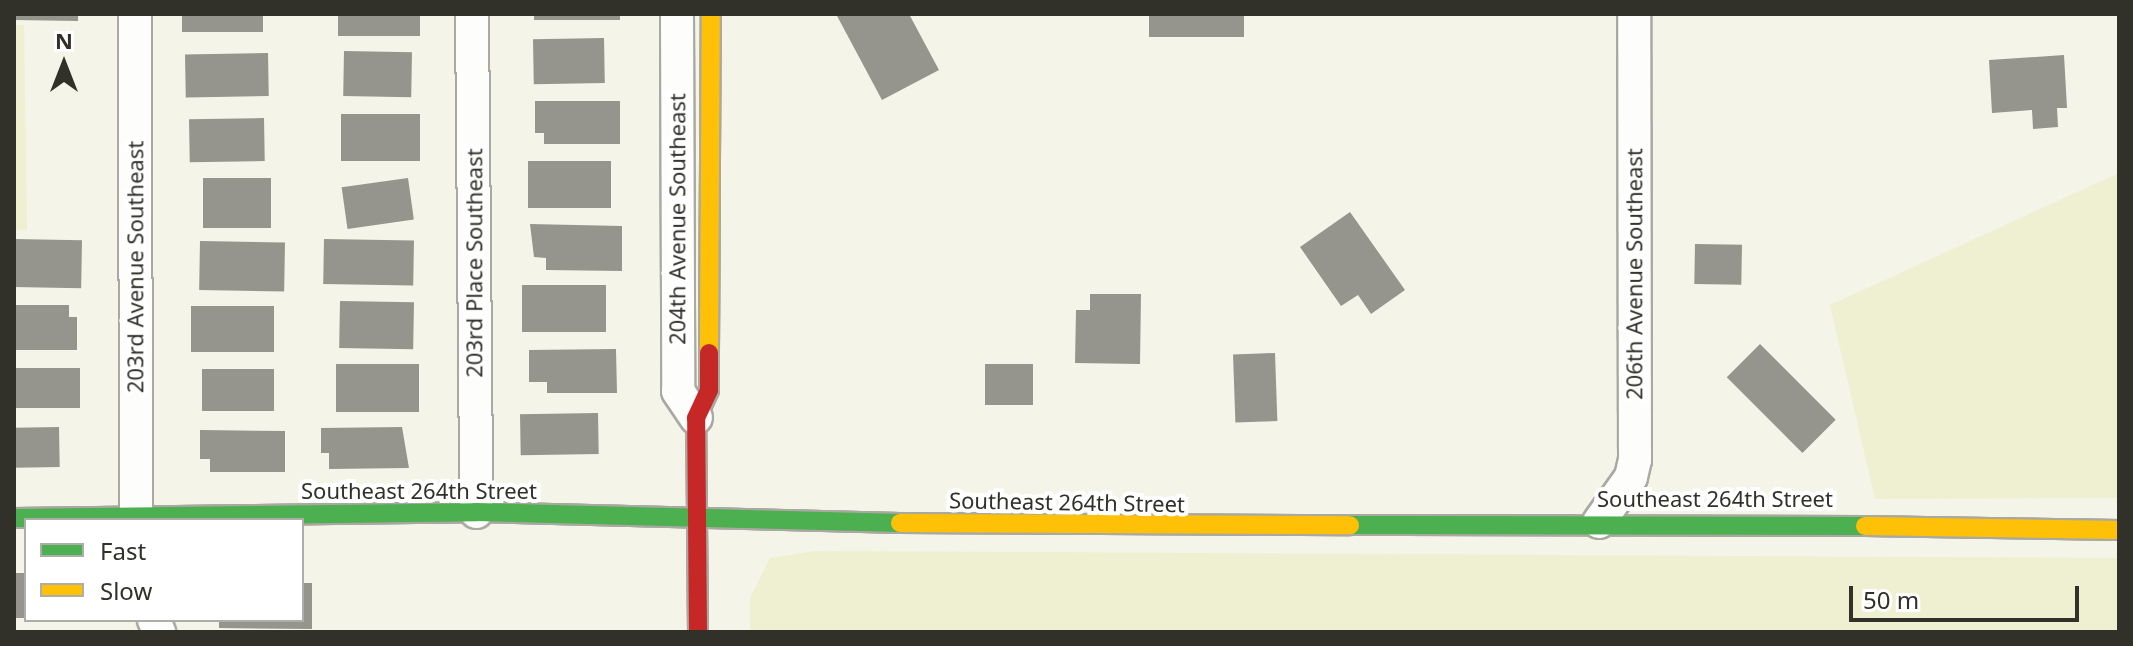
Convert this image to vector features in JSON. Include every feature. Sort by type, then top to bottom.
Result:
[{"type":"street","name":"203rd Avenue Southeast","points":[[135,14],[136,518]]},
{"type":"street","name":"203rd Place Southeast","points":[[472,14],[476,512]]},
{"type":"street","name":"204th Avenue Southeast","points":[[677,14],[678,391],[696,418]]},
{"type":"street","name":"204th Avenue Southeast","points":[[698,632],[696,418],[709,390],[711,14]]},
{"type":"street","name":"206th Avenue Southeast","points":[[1599,522],[1623,492],[1635,460],[1634,14]]},
{"type":"street","name":"Southeast 264th Street","points":[[185,518],[476,512],[1090,528],[1599,522],[2119,530]]},
{"type":"green space","points":[[14,25],[24,25],[27,230],[14,230]]},
{"type":"green space","points":[[2119,173],[2119,498],[1875,499],[1830,305]]},
{"type":"green space","points":[[816,551],[2119,558],[2119,632],[750,632],[750,598],[770,558]]},
{"type":"building","points":[[14,14],[78,14],[78,21],[14,20]]},
{"type":"building","points":[[182,14],[263,14],[263,32],[182,32]]},
{"type":"building","points":[[338,14],[420,14],[420,36],[338,36]]},
{"type":"building","points":[[534,14],[620,14],[620,20],[534,20]]},
{"type":"building","points":[[836,14],[909,14],[939,70],[882,100]]},
{"type":"building","points":[[1149,14],[1244,14],[1244,37],[1149,37]]},
{"type":"building","points":[[604,38],[605,83],[534,84],[533,39]]},
{"type":"building","points":[[344,51],[412,52],[411,97],[343,96]]},
{"type":"building","points":[[268,53],[269,96],[186,97],[185,54]]},
{"type":"building","points":[[2064,55],[2067,108],[2057,108],[2058,127],[2033,129],[2032,110],[1992,113],[1989,60]]},
{"type":"building","points":[[535,101],[620,101],[620,144],[544,144],[544,133],[535,133]]},
{"type":"building","points":[[341,114],[420,114],[420,161],[341,161]]},
{"type":"building","points":[[264,118],[265,161],[190,162],[189,119]]},
{"type":"building","points":[[528,161],[611,161],[611,208],[528,208]]},
{"type":"building","points":[[203,178],[271,178],[271,228],[203,228]]},
{"type":"building","points":[[408,178],[414,220],[347,229],[342,187]]},
{"type":"building","points":[[1350,212],[1405,290],[1371,314],[1358,295],[1341,306],[1300,247]]},
{"type":"building","points":[[530,224],[622,226],[622,271],[546,270],[546,258],[534,257]]},
{"type":"building","points":[[14,239],[82,240],[81,288],[14,287]]},
{"type":"building","points":[[324,239],[414,241],[413,286],[323,284]]},
{"type":"building","points":[[200,241],[285,242],[284,291],[199,290]]},
{"type":"building","points":[[1695,244],[1742,245],[1741,285],[1694,284]]},
{"type":"building","points":[[522,285],[606,285],[606,332],[522,332]]},
{"type":"building","points":[[1090,294],[1141,294],[1140,364],[1075,363],[1076,310],[1090,310]]},
{"type":"building","points":[[340,301],[414,302],[413,349],[339,348]]},
{"type":"building","points":[[14,305],[69,305],[69,317],[77,317],[77,350],[14,350]]},
{"type":"building","points":[[191,306],[274,306],[274,352],[191,352]]},
{"type":"building","points":[[1760,344],[1836,420],[1802,453],[1727,377]]},
{"type":"building","points":[[616,349],[617,393],[547,393],[547,382],[529,382],[529,350]]},
{"type":"building","points":[[1275,353],[1277,421],[1235,422],[1233,354]]},
{"type":"building","points":[[336,364],[419,364],[419,412],[336,412]]},
{"type":"building","points":[[985,364],[1033,364],[1033,405],[985,405]]},
{"type":"building","points":[[14,368],[80,368],[80,408],[14,408]]},
{"type":"building","points":[[202,369],[274,369],[274,411],[202,411]]},
{"type":"building","points":[[598,413],[599,454],[521,455],[520,414]]},
{"type":"building","points":[[59,427],[60,467],[15,468],[14,428]]},
{"type":"building","points":[[402,427],[409,468],[329,469],[329,453],[321,453],[321,428]]},
{"type":"building","points":[[200,430],[285,431],[285,472],[210,472],[210,459],[200,459]]},
{"type":"building","points":[[14,573],[24,573],[24,618],[14,618]]},
{"type":"building","points":[[304,583],[312,583],[312,629],[219,628],[219,622],[304,622]]},
{"type":"traffic: fast","points":[[14,518],[476,512],[900,523]]},
{"type":"traffic: fast","points":[[1350,525],[1865,526]]},
{"type":"traffic: slow","points":[[709,353],[711,14]]},
{"type":"traffic: slow","points":[[900,523],[1350,525]]},
{"type":"traffic: slow","points":[[1865,526],[2119,530]]},
{"type":"traffic: jam","points":[[698,632],[696,418],[709,390],[709,353]]}]
